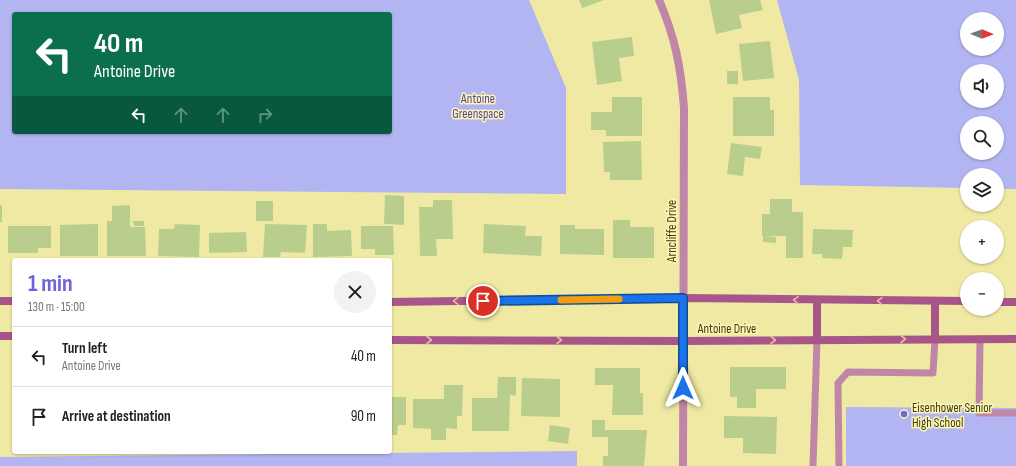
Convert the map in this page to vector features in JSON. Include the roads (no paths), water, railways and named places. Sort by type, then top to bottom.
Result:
[{"type":"main road","points":[[392,302],[683,298],[960,301]]},
{"type":"main road","points":[[817,300],[817,340]]},
{"type":"main road","points":[[0,301],[12,301]]},
{"type":"main road","points":[[935,301],[935,339]]},
{"type":"main road","points":[[1004,302],[1016,302]]},
{"type":"main road","points":[[0,336],[12,336]]},
{"type":"main road","name":"Antoine Drive","points":[[392,340],[683,341],[1016,338]]},
{"type":"street","name":"Arncliffe Drive","points":[[659,0],[672,32],[679,57],[682,82],[683,466]]},
{"type":"lane","points":[[839,466],[838,383],[848,372],[933,373],[935,339]]},
{"type":"lane","points":[[980,339],[980,413],[1016,413]]},
{"type":"lane","points":[[813,466],[817,340]]},
{"type":"place","name":"Eisenhower Senior High School","points":[[904,414]]},
{"type":"park label","name":"Antoine Greenspace","points":[[478,106]]}]
